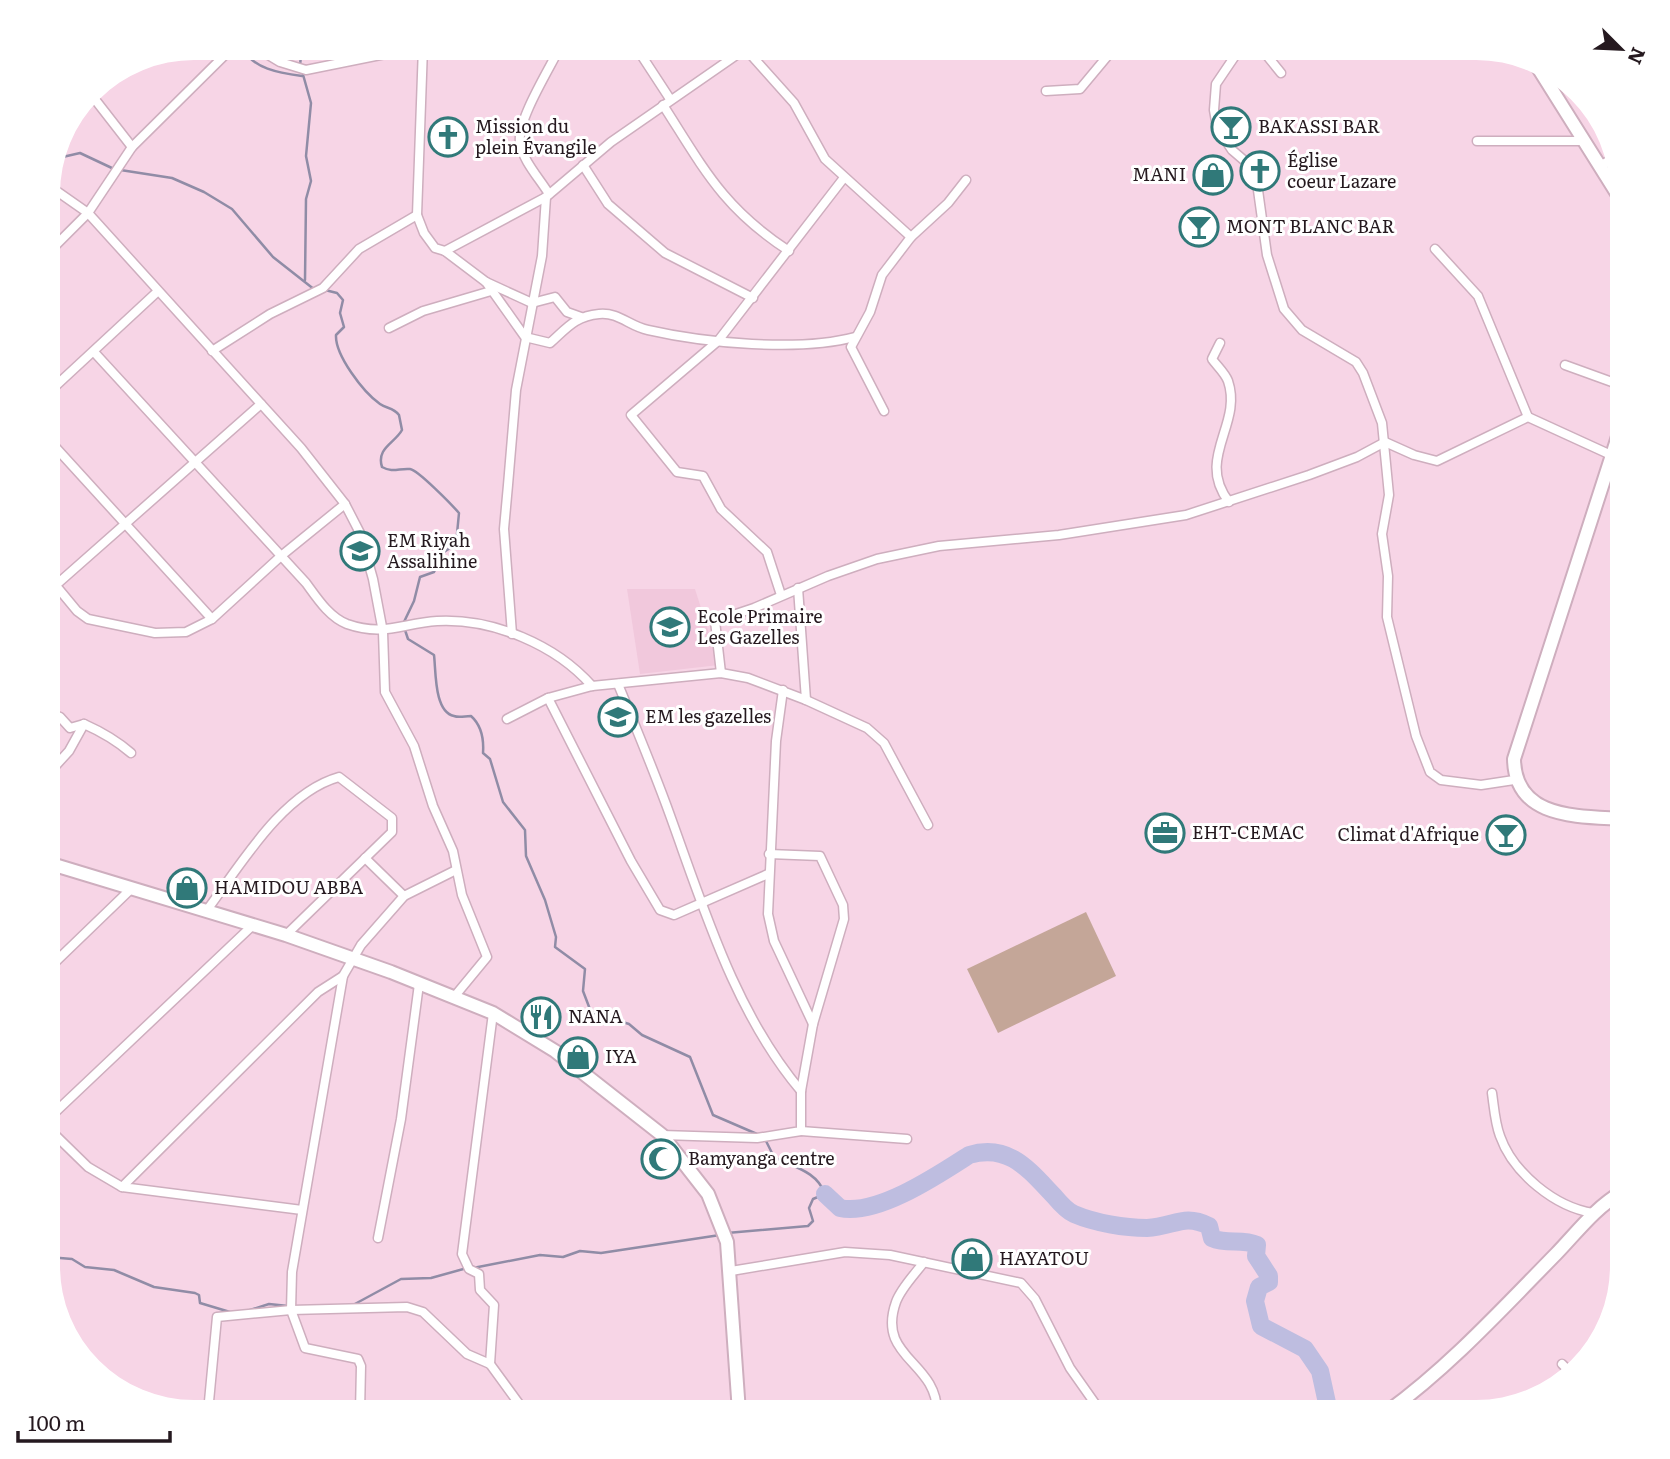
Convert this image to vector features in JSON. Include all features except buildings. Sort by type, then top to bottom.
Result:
[{"type":"street","points":[[60,241],[88,213],[118,164],[132,147],[220,60]]},
{"type":"street","points":[[282,60],[302,70],[354,60]]},
{"type":"street","points":[[421,60],[417,215],[424,233],[435,248],[445,251],[486,282],[532,303],[555,297],[567,312],[581,317]]},
{"type":"street","points":[[512,634],[504,529],[516,390],[542,256],[548,195],[523,153],[519,140],[525,118],[554,60]]},
{"type":"street","points":[[643,60],[709,180],[758,231],[789,251]]},
{"type":"street","points":[[445,251],[548,195],[667,102],[728,60]]},
{"type":"street","points":[[756,60],[794,103],[825,159],[911,237]]},
{"type":"street","points":[[1046,91],[1080,89],[1104,60]]},
{"type":"street","points":[[1232,60],[1216,84],[1214,110],[1217,127],[1232,150],[1246,162],[1257,183],[1267,256],[1283,309],[1302,330],[1356,362],[1363,373],[1382,423],[1389,495],[1382,534],[1388,576],[1387,617],[1416,736],[1430,772],[1441,780],[1481,785],[1514,780]]},
{"type":"street","points":[[1270,60],[1280,73]]},
{"type":"street","points":[[1543,77],[1610,181]]},
{"type":"street","points":[[97,101],[132,147]]},
{"type":"street","points":[[1477,141],[1582,141]]},
{"type":"street","points":[[1600,166],[1607,162]]},
{"type":"street","points":[[583,165],[608,204],[665,253],[753,298]]},
{"type":"street","points":[[781,595],[766,552],[721,509],[704,476],[677,472],[631,415],[718,341],[843,178]]},
{"type":"street","points":[[884,411],[850,347],[870,312],[881,275],[911,237],[948,203],[966,180]]},
{"type":"street","points":[[60,193],[88,213],[261,404],[345,504],[360,533],[373,579],[383,632],[385,692],[414,746],[433,806],[453,851],[462,895],[487,957],[454,997]]},
{"type":"street","points":[[212,351],[270,314],[320,290],[359,249],[417,215]]},
{"type":"street","points":[[1435,249],[1478,296],[1528,417],[1610,454]]},
{"type":"street","points":[[486,282],[526,337],[550,343],[563,327],[581,317],[614,313],[645,330],[718,341],[831,344],[855,337]]},
{"type":"street","points":[[389,328],[423,311],[491,291]]},
{"type":"street","points":[[60,382],[157,292]]},
{"type":"street","points":[[1220,343],[1212,359],[1227,378],[1231,394],[1229,422],[1217,448],[1218,474],[1221,491],[1229,502]]},
{"type":"street","points":[[94,352],[194,465],[281,556],[328,612],[346,624],[383,632],[438,621],[490,625],[574,666],[592,686]]},
{"type":"street","points":[[1565,365],[1610,381]]},
{"type":"street","points":[[60,581],[261,404]]},
{"type":"street","points":[[1385,442],[1413,455],[1437,461],[1528,417]]},
{"type":"street","points":[[721,673],[713,624],[715,621],[877,559],[939,546],[1121,527],[1186,515],[1357,457],[1385,442]]},
{"type":"street","points":[[60,452],[212,618]]},
{"type":"street","points":[[1610,457],[1514,759],[1514,780],[1533,803],[1550,810],[1610,818]]},
{"type":"street","points":[[60,590],[77,611],[88,619],[115,627],[155,633],[186,632],[212,618],[281,556],[345,504]]},
{"type":"street","points":[[798,588],[806,700]]},
{"type":"street","points":[[507,719],[548,698],[592,686],[721,673],[783,690],[866,729],[884,743],[928,825]]},
{"type":"street","points":[[618,684],[702,903],[750,1015],[780,1066],[801,1091]]},
{"type":"street","points":[[783,690],[776,741],[768,914],[774,941],[813,1024]]},
{"type":"street","points":[[548,698],[660,910],[674,915],[768,874]]},
{"type":"street","points":[[60,717],[69,728],[84,724],[115,739],[131,753]]},
{"type":"street","points":[[60,761],[69,751],[84,724]]},
{"type":"street","points":[[207,910],[264,832],[283,812],[332,779],[345,780],[392,818],[392,832],[286,935]]},
{"type":"street","points":[[769,854],[821,856],[843,905],[842,932],[813,1024],[801,1091],[801,1131]]},
{"type":"street","points":[[365,858],[404,896]]},
{"type":"street","points":[[60,867],[286,935],[353,958],[493,1013],[555,1051],[662,1135],[708,1194],[727,1242],[737,1400]]},
{"type":"street","points":[[360,1400],[361,1366],[358,1359],[305,1348],[291,1306],[292,1272],[343,976],[353,958],[404,896],[456,870]]},
{"type":"street","points":[[60,957],[132,888]]},
{"type":"street","points":[[60,1108],[253,925]]},
{"type":"street","points":[[122,1187],[317,992],[343,976]]},
{"type":"street","points":[[378,1238],[401,1119],[419,984]]},
{"type":"street","points":[[490,1364],[494,1306],[480,1290],[479,1274],[469,1269],[462,1254],[493,1013]]},
{"type":"street","points":[[1492,1093],[1500,1137],[1525,1176],[1573,1210],[1593,1213]]},
{"type":"street","points":[[662,1135],[757,1138],[801,1131],[907,1139]]},
{"type":"street","points":[[60,1140],[88,1167],[122,1187],[302,1210]]},
{"type":"street","points":[[1404,1400],[1459,1352],[1593,1213],[1610,1201]]},
{"type":"street","points":[[731,1271],[845,1252],[890,1255],[1021,1283],[1035,1299],[1070,1368],[1093,1400]]},
{"type":"street","points":[[924,1262],[897,1301],[892,1325],[895,1343],[928,1376],[937,1400]]},
{"type":"street","points":[[209,1400],[217,1317],[291,1306],[407,1307],[423,1312],[467,1354],[490,1364],[519,1400]]},
{"type":"shaded area","name":"Ecole Primaire Les Gazelles","points":[[627,589],[695,589],[719,665],[640,674]]},
{"type":"shaded area","points":[[1086,912],[1116,976],[998,1033],[967,969]]},
{"type":"waterway","points":[[253,60],[276,71],[302,76]]},
{"type":"waterway","points":[[300,65],[301,60]]},
{"type":"waterway","points":[[302,71],[311,103],[306,156],[311,181],[306,199],[305,280]]},
{"type":"waterway","points":[[65,156],[80,153],[114,169],[172,178],[204,192],[232,209],[273,257],[315,290]]},
{"type":"waterway","points":[[325,290],[337,293],[343,300],[340,313],[344,327],[336,335],[345,362],[373,398],[399,415],[402,430],[384,450],[382,467],[389,470],[414,471],[459,513],[456,544],[444,552],[434,572],[420,577],[414,601],[403,624],[408,639],[434,655],[439,699],[447,713],[460,717],[471,716],[479,728],[483,753],[490,759],[503,802],[525,830],[526,856],[545,900],[556,937],[555,947],[585,969],[583,991],[591,1012],[629,1024],[642,1035],[690,1057],[713,1115],[757,1134]]},
{"type":"waterway","points":[[727,1233],[808,1226],[813,1221],[809,1208],[813,1199],[825,1194],[810,1175],[774,1157],[765,1139]]},
{"type":"waterway","points":[[825,1194],[840,1208],[871,1206],[907,1192],[969,1155],[996,1153],[1027,1168],[1066,1209],[1082,1217],[1138,1228],[1185,1221],[1200,1222],[1209,1226],[1212,1238],[1257,1245],[1256,1256],[1269,1276],[1269,1282],[1259,1287],[1255,1301],[1261,1326],[1305,1349],[1320,1371],[1326,1400]]},
{"type":"waterway","points":[[473,1268],[540,1255],[563,1257],[580,1251],[601,1253],[720,1235]]},
{"type":"waterway","points":[[60,1258],[72,1259],[85,1267],[114,1270],[154,1287],[195,1293],[199,1295],[200,1303],[230,1312]]},
{"type":"waterway","points":[[353,1305],[401,1279],[431,1278],[467,1268]]},
{"type":"waterway","points":[[247,1311],[269,1304],[288,1306]]},
{"type":"place","name":"BAKASSI BAR","points":[[1231,127]]},
{"type":"place","name":"Mission du plein Évangile","points":[[448,137]]},
{"type":"place","name":"Église coeur Lazare","points":[[1260,171]]},
{"type":"place","name":"MANI","points":[[1213,175]]},
{"type":"place","name":"MONT BLANC BAR","points":[[1199,227]]},
{"type":"place","name":"EM Riyah Assalihine","points":[[360,551]]},
{"type":"place","name":"Ecole Primaire Les Gazelles","points":[[670,627]]},
{"type":"place","name":"EM les gazelles","points":[[618,717]]},
{"type":"place","name":"EHT-CEMAC","points":[[1165,833]]},
{"type":"place","name":"Climat d'Afrique","points":[[1506,835]]},
{"type":"place","name":"HAMIDOU ABBA","points":[[187,888]]},
{"type":"place","name":"NANA","points":[[541,1017]]},
{"type":"place","name":"IYA","points":[[578,1057]]},
{"type":"place","name":"Bamyanga centre","points":[[661,1159]]},
{"type":"place","name":"HAYATOU","points":[[972,1259]]}]
